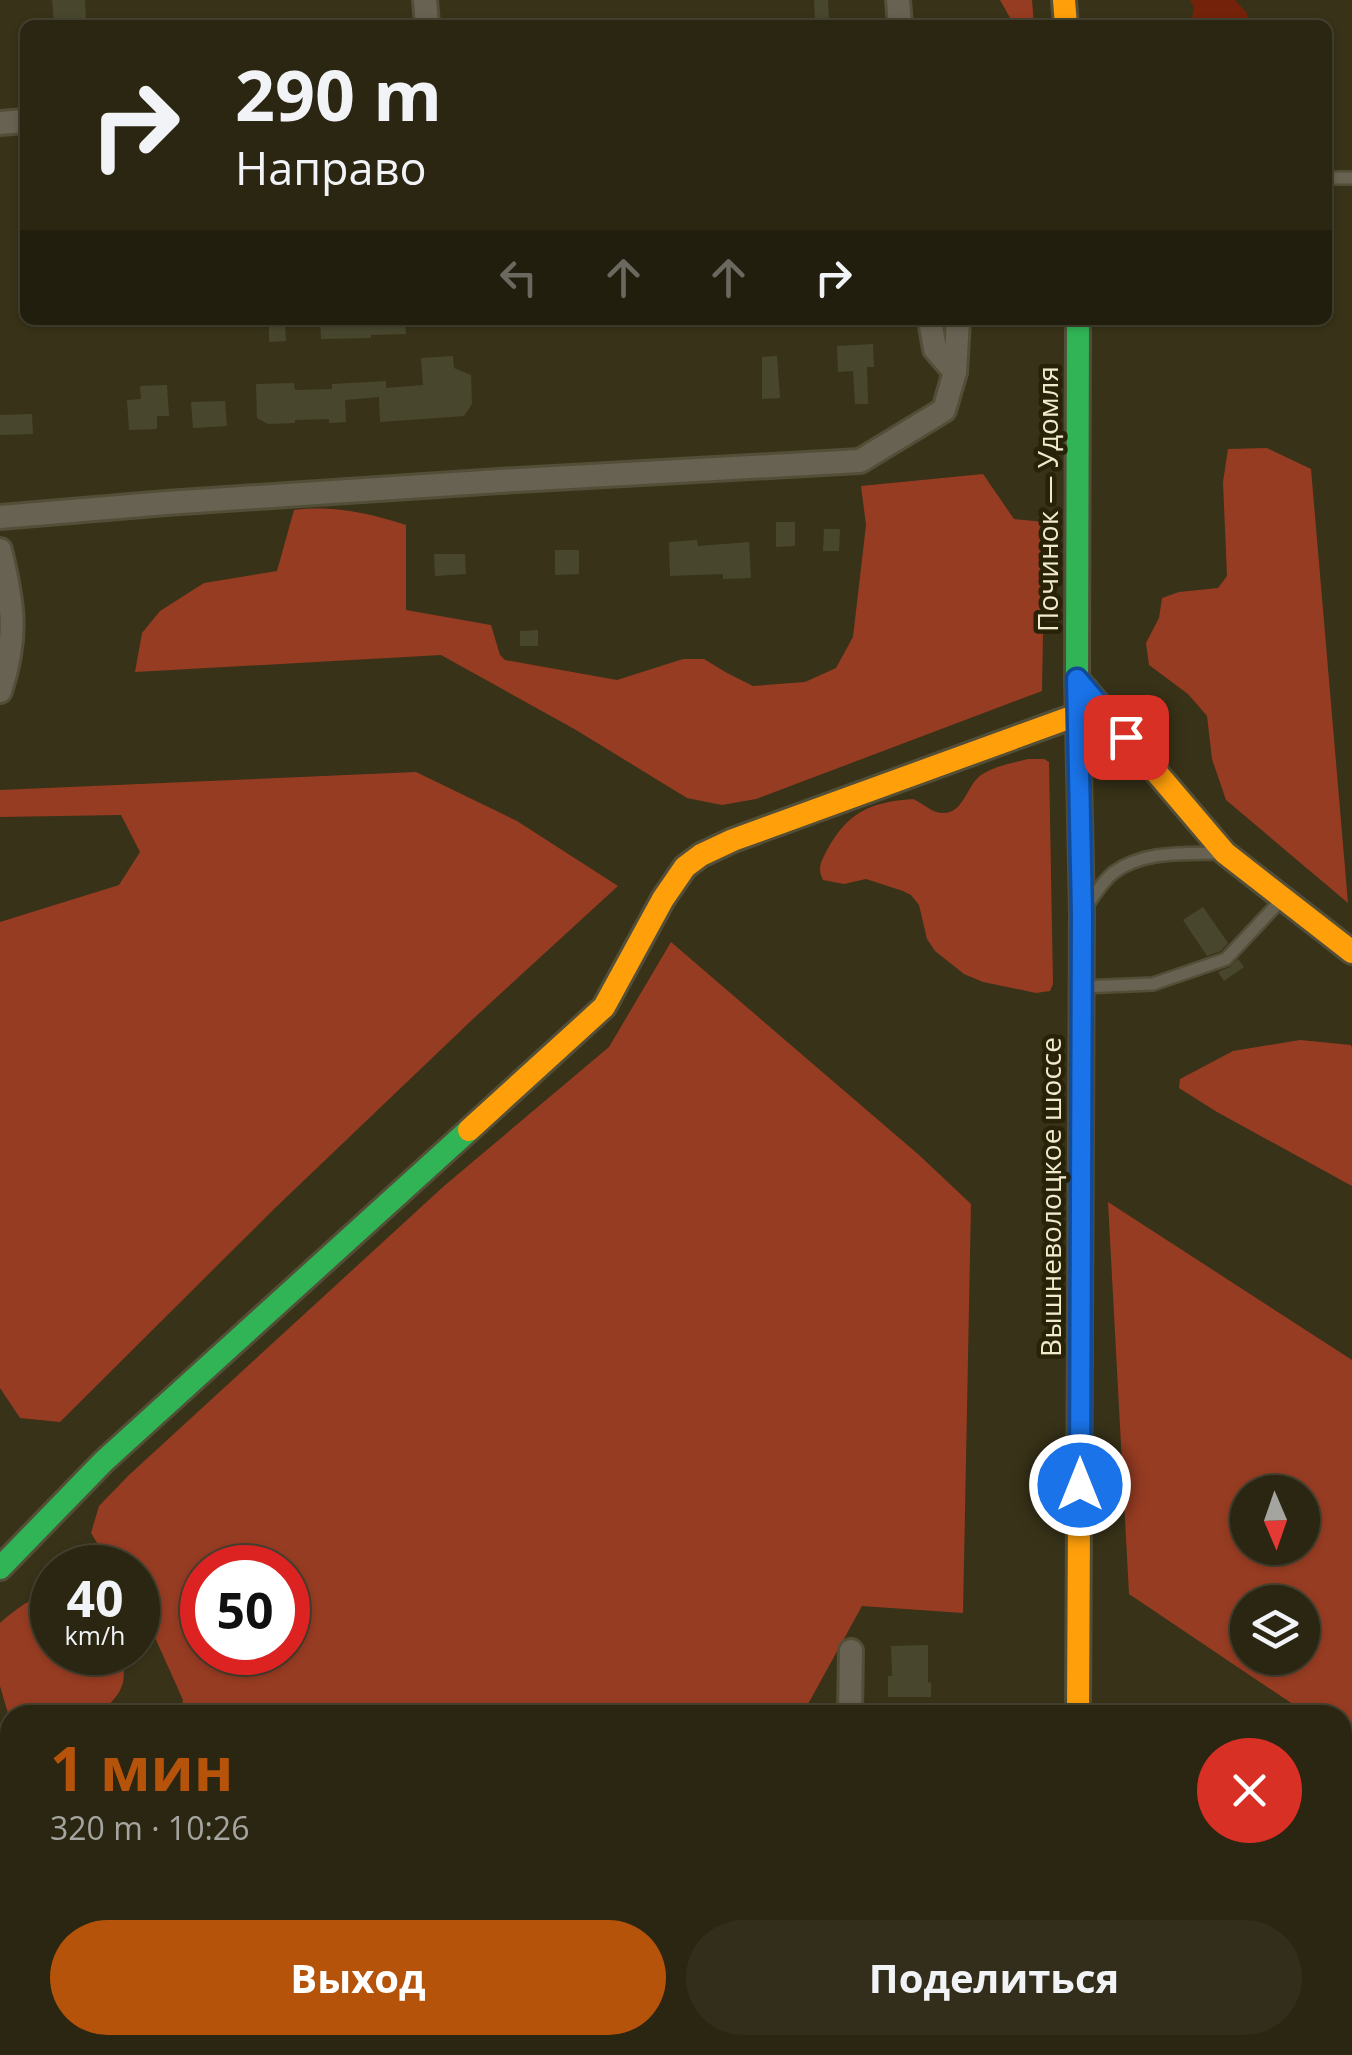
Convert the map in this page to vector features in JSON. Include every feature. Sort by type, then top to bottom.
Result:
[{"type":"main road","name":"Починок — Удомля","points":[[1077,679],[1078,325]]},
{"type":"main road","name":"Вышневолоцкое шоссе","points":[[1077,679],[1082,913],[1078,1705]]},
{"type":"main road","points":[[1077,679],[1225,853],[1352,952]]},
{"type":"main road","points":[[0,1568],[104,1461],[604,1007],[685,867],[733,840],[1078,715]]},
{"type":"street","points":[[931,325],[935,349],[955,372]]},
{"type":"street","points":[[0,517],[440,484],[860,461],[944,410],[955,372],[958,325]]},
{"type":"street","points":[[0,550],[10,590],[13,630],[0,690]]},
{"type":"street","points":[[850,1705],[851,1651]]},
{"type":"lane","points":[[1082,913],[1112,874],[1128,866],[1167,854],[1225,853]]},
{"type":"lane","points":[[1082,987],[1153,984],[1226,959],[1282,899]]},
{"type":"shaded area","points":[[1000,0],[1032,0],[1034,20],[1011,20]]},
{"type":"shaded area","points":[[1190,0],[1235,0],[1248,20],[1192,20],[1194,7]]},
{"type":"shaded area","points":[[1267,448],[1311,469],[1348,903],[1226,800],[1212,759],[1207,716],[1188,694],[1149,665],[1146,643],[1159,618],[1162,598],[1218,588],[1227,576],[1223,482],[1228,449]]},
{"type":"shaded area","points":[[983,474],[1014,519],[1045,522],[1042,691],[756,799],[722,805],[687,798],[576,730],[441,655],[135,672],[142,633],[160,611],[204,583],[277,571],[294,510],[337,509],[406,525],[406,610],[491,625],[505,660],[617,680],[683,659],[704,659],[753,686],[805,682],[836,668],[853,637],[866,525],[861,486]]},
{"type":"shaded area","points":[[1028,759],[1049,762],[1053,984],[1050,991],[1036,993],[964,974],[935,951],[927,939],[919,905],[903,891],[866,879],[844,884],[823,880],[820,868],[827,850],[843,826],[862,811],[913,799],[935,811],[949,812],[960,804],[981,775]]},
{"type":"shaded area","points":[[416,772],[517,821],[618,886],[274,1209],[60,1422],[20,1418],[0,1388],[0,922],[119,885],[140,852],[121,815],[0,817],[0,790]]},
{"type":"shaded area","points":[[671,942],[971,1204],[963,1613],[862,1606],[808,1705],[182,1705],[160,1649],[160,1545],[98,1545],[91,1533],[99,1506],[444,1186],[609,1047]]},
{"type":"shaded area","points":[[1300,1040],[1351,1045],[1352,1186],[1179,1088],[1180,1079],[1233,1051]]},
{"type":"shaded area","points":[[1108,1202],[1352,1360],[1352,1705],[1294,1705],[1249,1675],[1320,1675],[1320,1585],[1230,1585],[1230,1662],[1129,1594]]},
{"type":"shaded area","points":[[30,1601],[30,1675],[124,1675],[112,1702],[6,1705],[0,1686],[0,1623]]},
{"type":"building","points":[[52,0],[85,0],[86,20],[54,20]]},
{"type":"building","points":[[814,0],[828,0],[829,19],[815,20]]},
{"type":"building","points":[[269,325],[285,325],[286,341],[269,342]]},
{"type":"building","points":[[320,325],[405,325],[406,334],[321,339]]},
{"type":"building","points":[[873,344],[874,367],[867,367],[868,404],[855,404],[853,371],[838,372],[837,346]]},
{"type":"building","points":[[453,356],[454,368],[471,375],[472,404],[464,416],[380,422],[379,397],[345,400],[346,422],[329,423],[329,419],[268,424],[257,418],[256,384],[294,383],[295,390],[386,381],[386,388],[423,385],[421,358]]},
{"type":"building","points":[[777,356],[780,398],[762,399],[762,357]]},
{"type":"building","points":[[167,385],[169,416],[157,416],[157,429],[129,430],[127,400],[141,399],[140,386]]},
{"type":"building","points":[[225,401],[227,426],[193,428],[191,402]]},
{"type":"building","points":[[32,414],[33,434],[0,435],[0,415]]},
{"type":"building","points":[[776,522],[795,522],[795,546],[776,547]]},
{"type":"building","points":[[824,529],[840,529],[839,551],[823,551]]},
{"type":"building","points":[[697,540],[698,546],[749,542],[751,578],[723,579],[723,574],[670,576],[669,542]]},
{"type":"building","points":[[555,550],[579,550],[579,574],[555,575]]},
{"type":"building","points":[[434,554],[465,554],[466,574],[435,576]]},
{"type":"building","points":[[538,630],[538,646],[520,646],[520,631]]},
{"type":"building","points":[[1203,907],[1228,943],[1221,951],[1207,956],[1183,920]]},
{"type":"building","points":[[1238,959],[1244,967],[1224,981],[1218,972]]},
{"type":"building","points":[[928,1645],[931,1697],[888,1697],[891,1646]]},
{"type":"traffic: fast","points":[[1078,325],[1081,1132]]},
{"type":"traffic: fast","points":[[0,1568],[104,1461],[469,1130]]},
{"type":"traffic: slow","points":[[1064,0],[1066,20]]},
{"type":"traffic: slow","points":[[1077,679],[1225,853],[1352,952]]},
{"type":"traffic: slow","points":[[469,1130],[604,1007],[663,899],[685,867],[701,855],[1077,715]]},
{"type":"traffic: slow","points":[[1078,1705],[1081,1132]]},
{"type":"route","points":[[1080,1485],[1082,913],[1077,679],[1126,737]]}]
